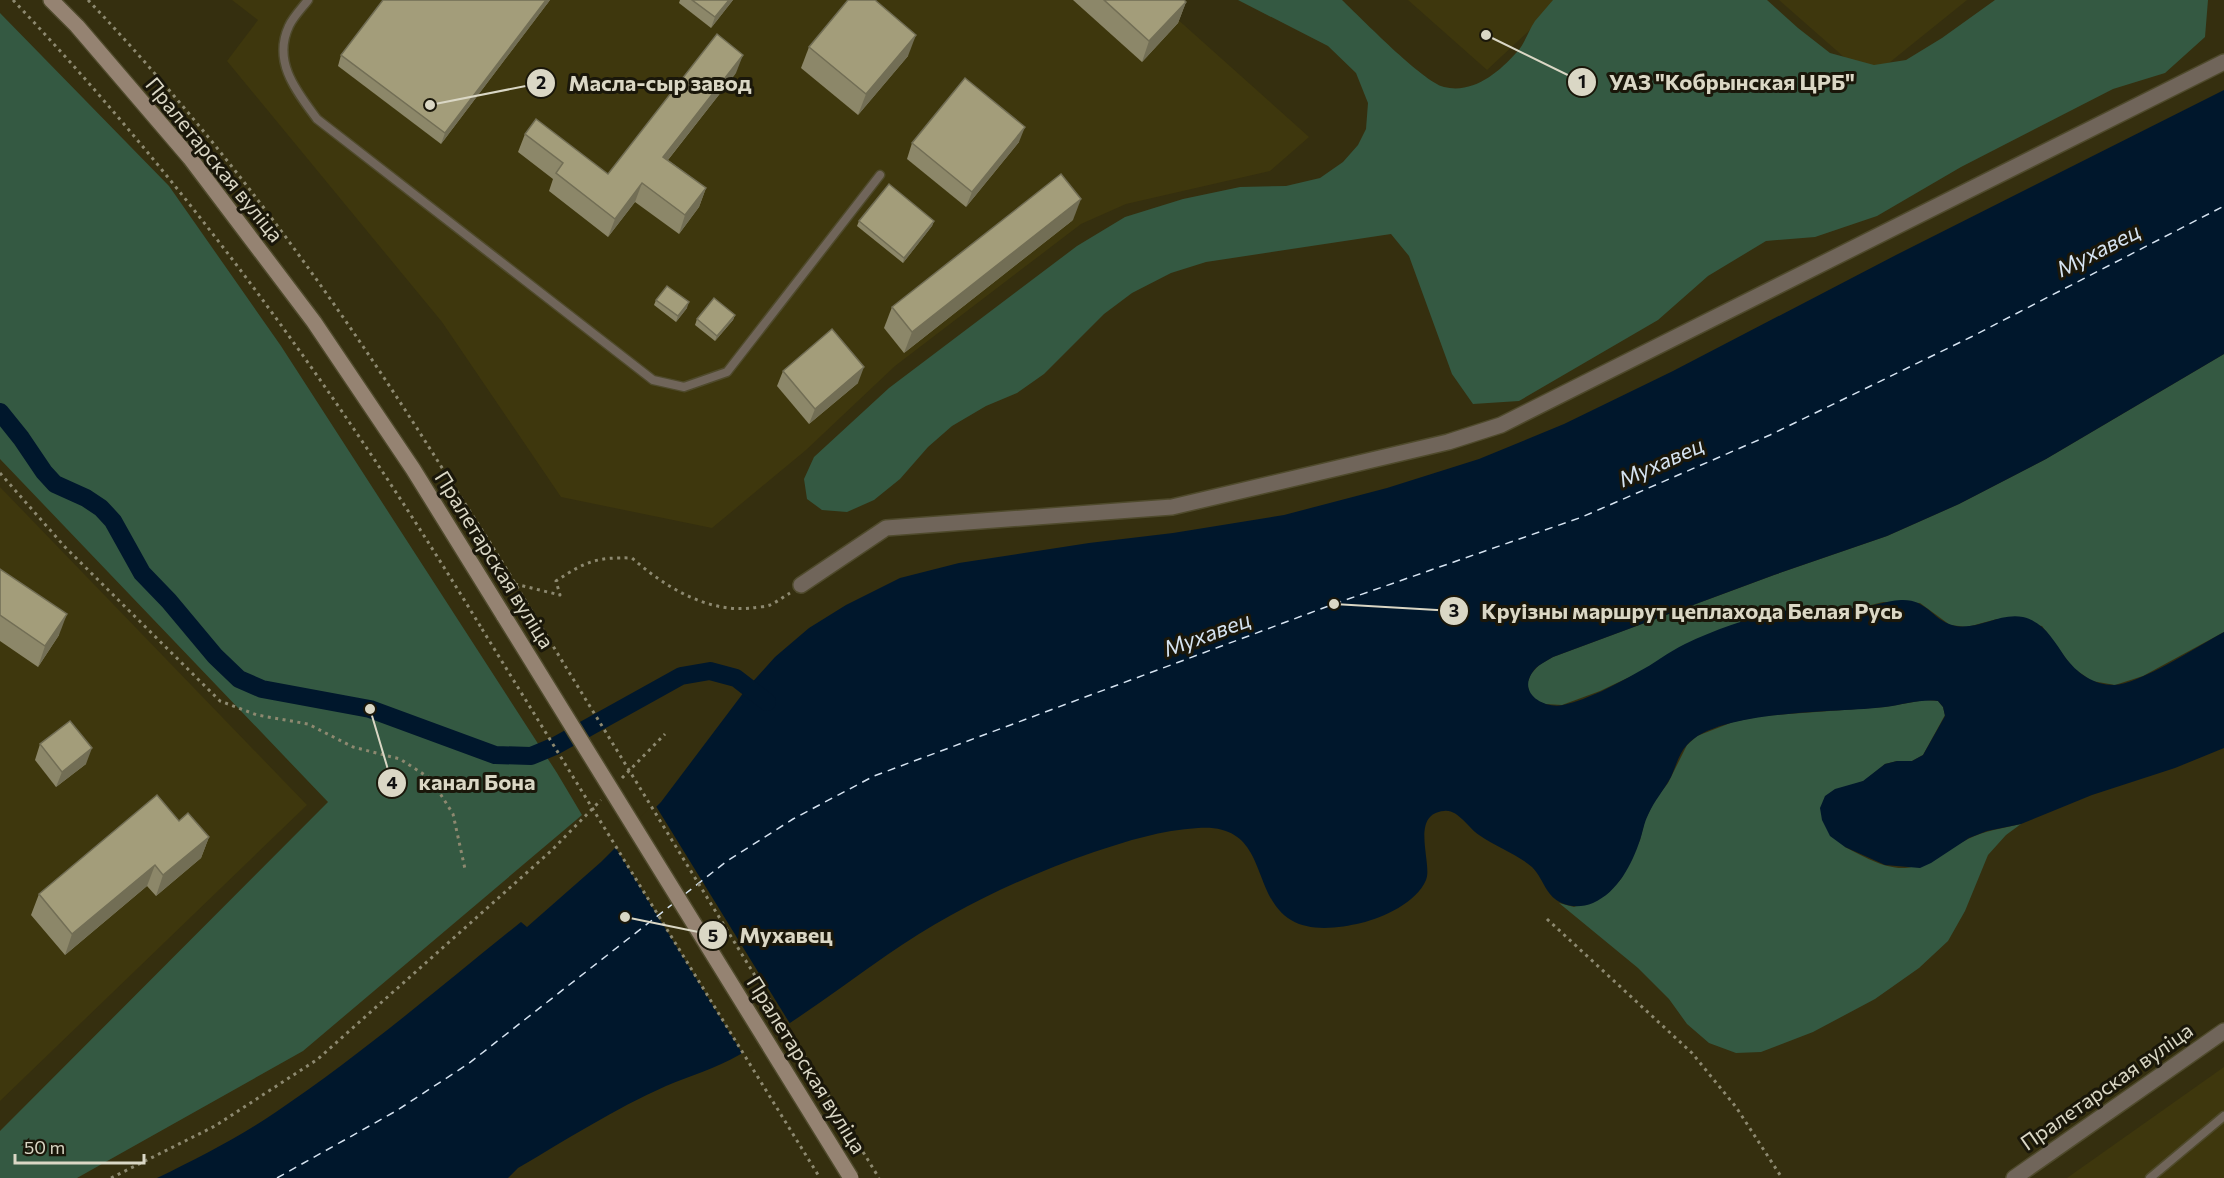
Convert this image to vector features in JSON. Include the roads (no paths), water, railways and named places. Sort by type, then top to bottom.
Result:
[{"type":"main road","name":"Пралетарская вуліца","points":[[51,0],[77,26],[190,158],[314,322],[413,469],[850,1178]]},
{"type":"street","points":[[801,585],[886,528],[1172,507],[1448,442],[1501,424],[2224,62]]},
{"type":"street","name":"Пралетарская вуліца","points":[[2014,1178],[2224,1031]]},
{"type":"lane","points":[[308,0],[289,26],[282,52],[290,81],[317,119],[652,380],[684,387],[727,372],[880,175]]},
{"type":"lane","points":[[2150,1178],[2224,1116]]},
{"type":"water","points":[[2224,90],[2224,354],[2046,459],[1959,504],[1887,536],[1774,575],[1553,657],[1534,670],[1528,687],[1531,693],[1542,702],[1556,706],[1563,705],[1602,691],[1685,644],[1742,622],[1772,613],[1802,608],[1856,608],[1901,600],[1917,603],[1952,625],[1970,626],[2014,616],[2030,619],[2048,633],[2080,673],[2099,683],[2114,685],[2138,679],[2224,632],[2224,748],[2175,768],[2092,795],[2021,824],[1987,831],[1969,838],[1920,868],[1885,865],[1845,847],[1830,836],[1822,820],[1820,808],[1825,796],[1835,789],[1863,781],[1885,764],[1912,761],[1923,755],[1945,716],[1943,707],[1938,701],[1751,719],[1703,733],[1684,748],[1671,777],[1645,821],[1637,849],[1628,868],[1610,892],[1593,903],[1574,906],[1556,900],[1532,867],[1479,835],[1454,813],[1444,811],[1433,814],[1427,821],[1424,841],[1427,873],[1422,888],[1407,902],[1379,917],[1361,923],[1335,927],[1316,928],[1299,924],[1278,909],[1248,848],[1237,837],[1221,829],[1198,828],[1158,834],[1094,852],[1040,872],[987,896],[911,939],[796,1019],[739,1055],[666,1086],[590,1125],[518,1168],[508,1178],[157,1178],[218,1147],[276,1112],[370,1044],[521,922],[527,927],[601,862],[661,802],[747,688],[775,657],[809,628],[846,605],[900,578],[959,563],[1284,515],[1387,488],[1479,459],[1564,424],[1673,371],[1896,255]]},
{"type":"waterway","points":[[0,412],[55,484],[86,498],[101,508],[113,521],[142,573],[215,656],[239,679],[262,689],[370,709],[495,755],[531,756],[555,746],[681,676],[710,671],[736,678],[767,702]]},
{"type":"place","name":"УАЗ \"Кобрынская ЦРБ\"","points":[[1486,35]]},
{"type":"place","name":"Масла-сыр завод","points":[[430,105]]},
{"type":"place","name":"Круізны маршрут цеплахода Белая Русь","points":[[1334,604]]},
{"type":"place","name":"канал Бона","points":[[370,709]]},
{"type":"place","name":"Мухавец","points":[[625,917]]}]
